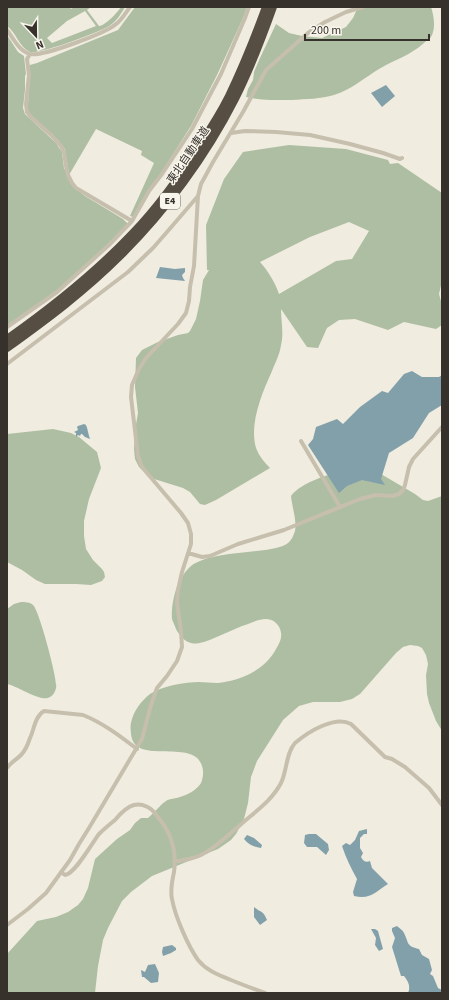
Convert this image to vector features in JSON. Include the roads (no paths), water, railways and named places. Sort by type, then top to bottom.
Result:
[{"type":"highway","name":"東北自動車道","points":[[7,340],[93,272],[132,234],[164,197],[214,124],[243,66],[266,7]]},
{"type":"highway","name":"東北自動車道","points":[[7,348],[68,303],[98,278],[137,239],[170,201],[220,127],[235,100],[250,68],[273,7]]},
{"type":"street","points":[[7,30],[22,50],[30,54],[41,54],[117,24],[130,7]]},
{"type":"street","points":[[7,327],[57,292],[109,245],[132,221],[149,191],[192,129],[221,74],[249,7]]},
{"type":"street","points":[[7,924],[28,909],[46,893],[70,860],[78,844],[137,749],[142,739],[156,688],[168,676],[177,662],[182,647],[177,603],[178,590],[191,544],[191,534],[188,523],[181,513],[142,466],[138,456],[131,397],[132,385],[138,369],[186,313],[194,266],[198,196],[201,184],[244,112],[266,70],[308,33],[325,22],[346,12],[363,7]]},
{"type":"street","points":[[30,54],[27,59],[29,75],[26,104],[27,112],[31,118],[51,135],[61,146],[64,152],[68,175],[76,188],[132,221]]},
{"type":"street","points":[[231,133],[245,131],[310,135],[350,144],[400,159],[402,158]]},
{"type":"street","points":[[7,364],[128,272],[163,238],[198,196]]},
{"type":"street","points":[[188,553],[202,557],[210,556],[238,544],[284,530],[360,499],[376,495],[393,496],[399,494],[402,490],[413,459],[442,427]]},
{"type":"street","points":[[301,441],[340,507]]},
{"type":"street","points":[[7,768],[13,760],[23,753],[31,737],[37,719],[44,711],[83,715],[88,717],[110,729],[137,749]]},
{"type":"street","points":[[174,862],[200,856],[215,847],[232,833],[275,792],[283,778],[293,745],[317,728],[338,721],[344,721],[351,724],[385,757],[392,759],[406,767],[429,788],[442,805]]},
{"type":"street","points":[[61,872],[65,875],[69,874],[78,865],[100,833],[122,812],[134,805],[144,805],[156,814],[171,838],[174,853],[174,872],[171,881],[171,898],[181,926],[197,959],[208,969],[222,977],[265,993]]},
{"type":"water","points":[[386,85],[395,96],[382,107],[371,93]]},
{"type":"water","points":[[160,267],[175,269],[185,268],[185,272],[182,275],[185,281],[156,278]]},
{"type":"water","points":[[412,371],[422,377],[439,377],[442,375],[442,405],[429,413],[413,438],[389,453],[381,479],[385,485],[362,480],[347,486],[339,493],[308,445],[313,439],[316,427],[337,419],[343,424],[360,407],[382,391],[388,393],[404,374]]},
{"type":"water","points":[[84,424],[87,427],[90,439],[82,434],[76,437],[76,433],[74,432],[78,430],[78,426]]},
{"type":"water","points":[[367,829],[367,834],[364,834],[360,838],[360,848],[363,853],[361,857],[367,862],[370,861],[372,868],[388,884],[369,896],[360,897],[354,896],[353,892],[357,879],[342,846],[346,843],[350,845],[355,840],[359,831]]},
{"type":"water","points":[[316,834],[328,844],[329,850],[326,855],[317,847],[307,847],[304,843],[305,835]]},
{"type":"water","points":[[247,835],[254,838],[262,845],[261,848],[256,847],[246,841],[244,839]]},
{"type":"water","points":[[254,907],[263,913],[267,920],[260,925],[254,917]]},
{"type":"water","points":[[397,926],[402,930],[410,945],[419,949],[422,955],[429,959],[432,970],[430,974],[433,976],[438,988],[442,990],[442,993],[408,993],[409,984],[404,976],[401,976],[392,947],[395,938],[392,928]]},
{"type":"water","points":[[371,929],[378,931],[383,949],[379,951],[375,945],[376,938]]},
{"type":"water","points":[[172,945],[176,948],[176,950],[163,956],[163,947]]},
{"type":"water","points":[[155,964],[159,973],[158,982],[151,983],[142,977],[141,970],[145,972],[148,965]]}]
